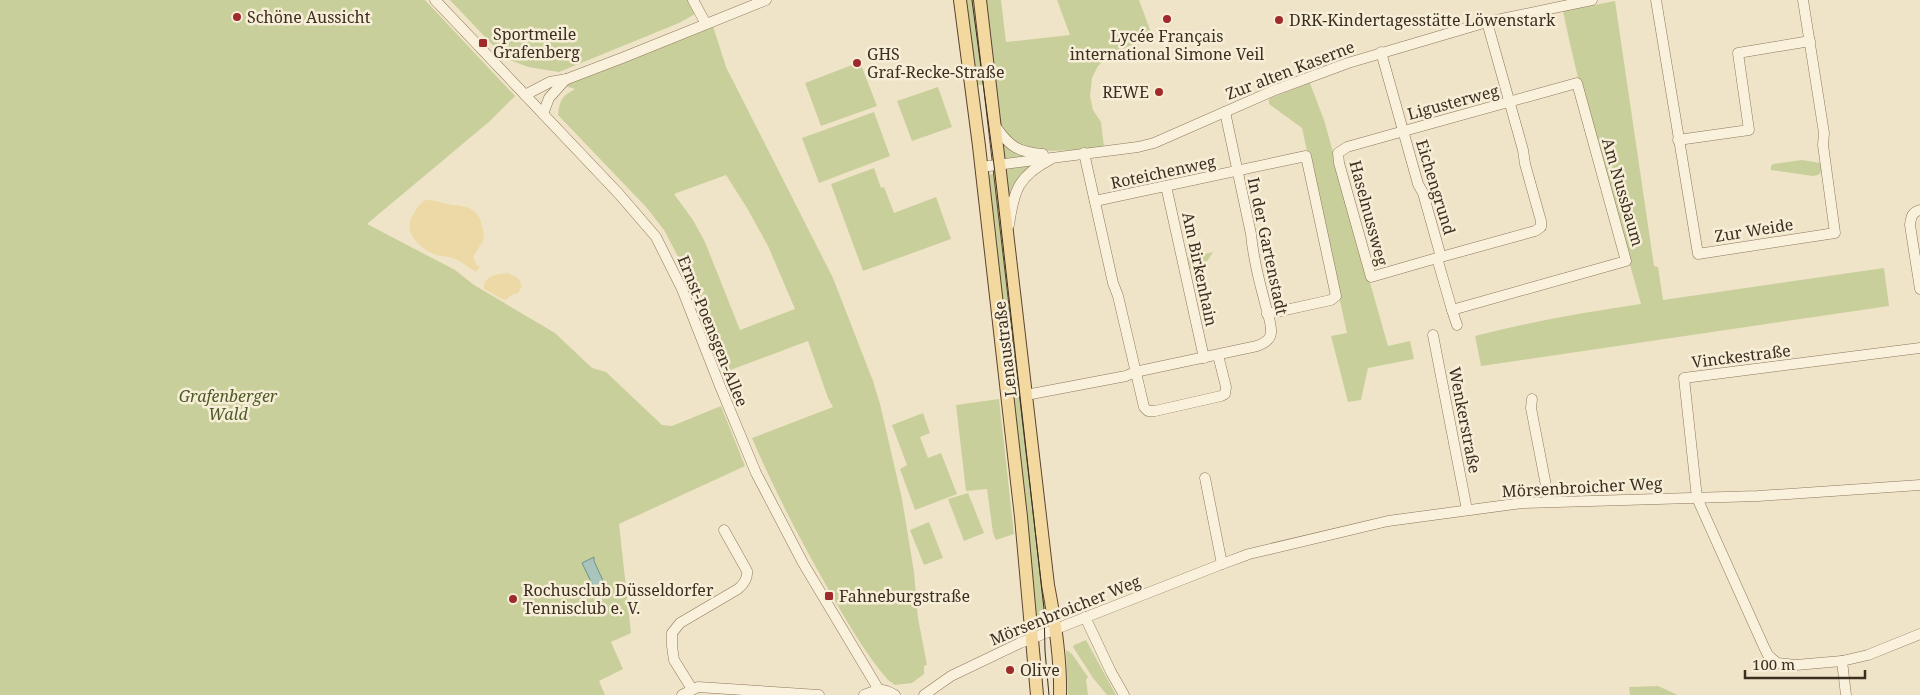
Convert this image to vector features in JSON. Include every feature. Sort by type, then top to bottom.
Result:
[{"type":"main road","name":"Lenaustraße","points":[[960,0],[1021,517],[1036,695]]},
{"type":"main road","name":"Lenaustraße","points":[[980,0],[1001,164],[1048,585],[1055,630],[1060,695]]},
{"type":"street","name":"Ernst-Poensgen-Allee","points":[[435,0],[544,114],[656,237],[682,289],[756,473],[803,563],[880,692]]},
{"type":"street","points":[[693,0],[706,24]]},
{"type":"street","points":[[525,95],[550,82],[567,79],[766,0]]},
{"type":"street","name":"Zur alten Kaserne","points":[[981,167],[1138,147],[1154,143],[1310,77],[1381,52],[1487,22],[1592,0]]},
{"type":"street","name":"Zur Weide","points":[[1656,0],[1698,254],[1835,233],[1823,145],[1824,133],[1804,0]]},
{"type":"street","name":"Eichengrund","points":[[1381,52],[1439,258],[1534,231],[1540,227],[1541,221],[1487,22]]},
{"type":"street","points":[[1678,140],[1749,130],[1738,53],[1810,42]]},
{"type":"street","points":[[544,114],[549,98],[567,79]]},
{"type":"street","name":"Am Nussbaum","points":[[1452,310],[1626,261],[1577,83],[1510,102]]},
{"type":"street","name":"Ligusterweg","points":[[1404,131],[1510,102]]},
{"type":"street","name":"In der Gartenstadt","points":[[1026,395],[1126,376],[1135,372],[1257,346],[1266,342],[1271,333],[1250,243],[1251,234],[1225,112]]},
{"type":"street","name":"Zur alten Kaserne","points":[[996,126],[1005,140],[1017,149],[1059,156]]},
{"type":"street","name":"Haselnussweg","points":[[1404,131],[1347,148],[1338,154],[1339,163],[1371,277],[1439,258]]},
{"type":"street","points":[[1084,153],[1144,407],[1148,411],[1155,411],[1218,398],[1224,394],[1226,387],[1218,355]]},
{"type":"street","name":"Zur alten Kaserne","points":[[1008,233],[1012,203],[1018,186],[1026,174],[1035,167],[1059,156]]},
{"type":"street","name":"Roteichenweg","points":[[1095,201],[1306,156],[1336,293],[1335,297],[1331,300],[1267,314]]},
{"type":"street","name":"Am Birkenhain","points":[[1166,186],[1204,358]]},
{"type":"street","points":[[1917,210],[1912,215],[1910,224],[1920,289]]},
{"type":"street","points":[[1439,258],[1457,325]]},
{"type":"street","name":"Wenkerstraße","points":[[1433,335],[1467,510]]},
{"type":"street","name":"Vinckestraße","points":[[1697,498],[1684,378],[1920,348]]},
{"type":"street","points":[[1532,399],[1531,408],[1549,501]]},
{"type":"street","points":[[1205,478],[1222,564]]},
{"type":"street","name":"Mörsenbroicher Weg","points":[[924,695],[973,664],[1085,617],[1222,564],[1249,554],[1388,521],[1549,501],[1758,496],[1920,485]]},
{"type":"street","points":[[1697,498],[1768,655],[1777,663],[1785,665],[1842,661],[1882,651],[1920,634]]},
{"type":"street","points":[[724,530],[747,570],[747,577],[738,589],[680,623],[672,633],[674,660],[687,692],[706,688],[819,695]]},
{"type":"street","points":[[1085,617],[1124,695]]},
{"type":"street","points":[[1842,661],[1846,695]]},
{"type":"street","points":[[864,695],[886,689],[894,695]]},
{"type":"green space","name":"Grafenberger Wald","points":[[0,0],[425,0],[515,96],[490,121],[367,224],[455,270],[474,285],[555,333],[592,368],[606,372],[662,425],[672,426],[721,406],[745,466],[619,524],[631,633],[611,642],[623,669],[599,681],[605,695],[0,695]]},
{"type":"green space","points":[[450,0],[688,0],[695,14],[679,23],[559,72],[528,67],[505,58]]},
{"type":"green space","points":[[965,0],[977,0],[987,84],[977,85]]},
{"type":"green space","points":[[986,0],[1001,0],[1006,42],[1070,35],[1057,0],[1139,0],[1152,35],[1107,57],[1098,66],[1092,78],[1090,96],[1093,110],[1101,122],[1104,147],[1082,150],[1043,151],[1020,148],[1001,130]]},
{"type":"green space","points":[[1615,1],[1654,266],[1658,267],[1663,300],[1884,268],[1889,306],[1481,366],[1475,336],[1599,310],[1641,304],[1589,122],[1563,11]]},
{"type":"green space","points":[[713,26],[726,67],[833,278],[880,404],[902,499],[914,572],[918,618],[927,665],[924,666],[924,674],[912,683],[895,685],[888,680],[872,660],[831,594],[799,536],[752,438],[833,407],[808,341],[725,372],[691,281],[664,230],[647,208],[558,115],[562,99],[575,89],[562,85]],"holes":[[[726,175],[768,246],[795,309],[740,330],[705,242],[693,220],[674,194]]]},
{"type":"green space","points":[[860,62],[877,106],[821,126],[805,83]]},
{"type":"green space","points":[[1310,83],[1324,120],[1388,346],[1410,341],[1414,359],[1368,368],[1361,400],[1348,402],[1331,336],[1347,333],[1302,128],[1269,104],[1269,99]]},
{"type":"green space","points":[[938,87],[952,127],[912,141],[897,101]]},
{"type":"green space","points":[[874,112],[890,156],[819,183],[802,138]]},
{"type":"green space","points":[[1000,139],[1028,157],[1007,160],[1003,156]]},
{"type":"green space","points":[[1802,160],[1821,163],[1823,170],[1818,175],[1813,176],[1771,170],[1773,164]]},
{"type":"green space","points":[[1030,163],[1031,167],[1008,201],[1004,169]]},
{"type":"green space","points":[[874,168],[881,188],[884,187],[894,213],[936,197],[951,239],[863,271],[831,184]]},
{"type":"green space","points":[[998,173],[1049,611],[1036,616],[987,175]]},
{"type":"green space","points":[[1213,252],[1204,266],[1190,269],[1188,258]]},
{"type":"green space","points":[[999,399],[1014,534],[996,540],[993,533],[987,489],[966,491],[956,405]]},
{"type":"green space","points":[[923,413],[930,433],[920,437],[928,458],[941,453],[957,494],[915,510],[900,469],[907,465],[892,425]]},
{"type":"green space","points":[[968,493],[984,533],[964,541],[948,499]]},
{"type":"green space","points":[[929,522],[943,558],[924,565],[910,530]]},
{"type":"green space","points":[[1086,640],[1116,695],[1107,695],[1093,678],[1073,647]]},
{"type":"green space","points":[[1066,650],[1072,654],[1088,677],[1086,680],[1088,695],[1068,695]]},
{"type":"green space","points":[[1658,686],[1678,695],[1630,695],[1629,687]]},
{"type":"sand","points":[[425,200],[468,208],[473,210],[480,218],[484,239],[473,257],[476,264],[480,267],[476,272],[456,259],[439,256],[426,250],[416,242],[410,231],[411,219],[417,208]]},
{"type":"sand","points":[[508,273],[518,278],[522,286],[518,293],[504,300],[484,289],[488,278]]},
{"type":"water","points":[[594,557],[605,585],[595,590],[582,563]]},
{"type":"tram line","points":[[972,0],[994,165],[1044,609],[1049,695]]},
{"type":"place","name":"Schöne Aussicht","points":[[237,17]]},
{"type":"place","name":"Lycée Français international Simone Veil","points":[[1167,19]]},
{"type":"place","name":"DRK-Kindertagesstätte Löwenstark","points":[[1279,20]]},
{"type":"place","name":"Sportmeile Grafenberg","points":[[483,43]]},
{"type":"place","name":"GHS Graf-Recke-Straße","points":[[857,63]]},
{"type":"place","name":"REWE","points":[[1159,92]]},
{"type":"place","name":"Fahneburgstraße","points":[[829,596]]},
{"type":"place","name":"Rochusclub Düsseldorfer Tennisclub e. V.","points":[[513,599]]},
{"type":"place","name":"Olive","points":[[1010,670]]}]
